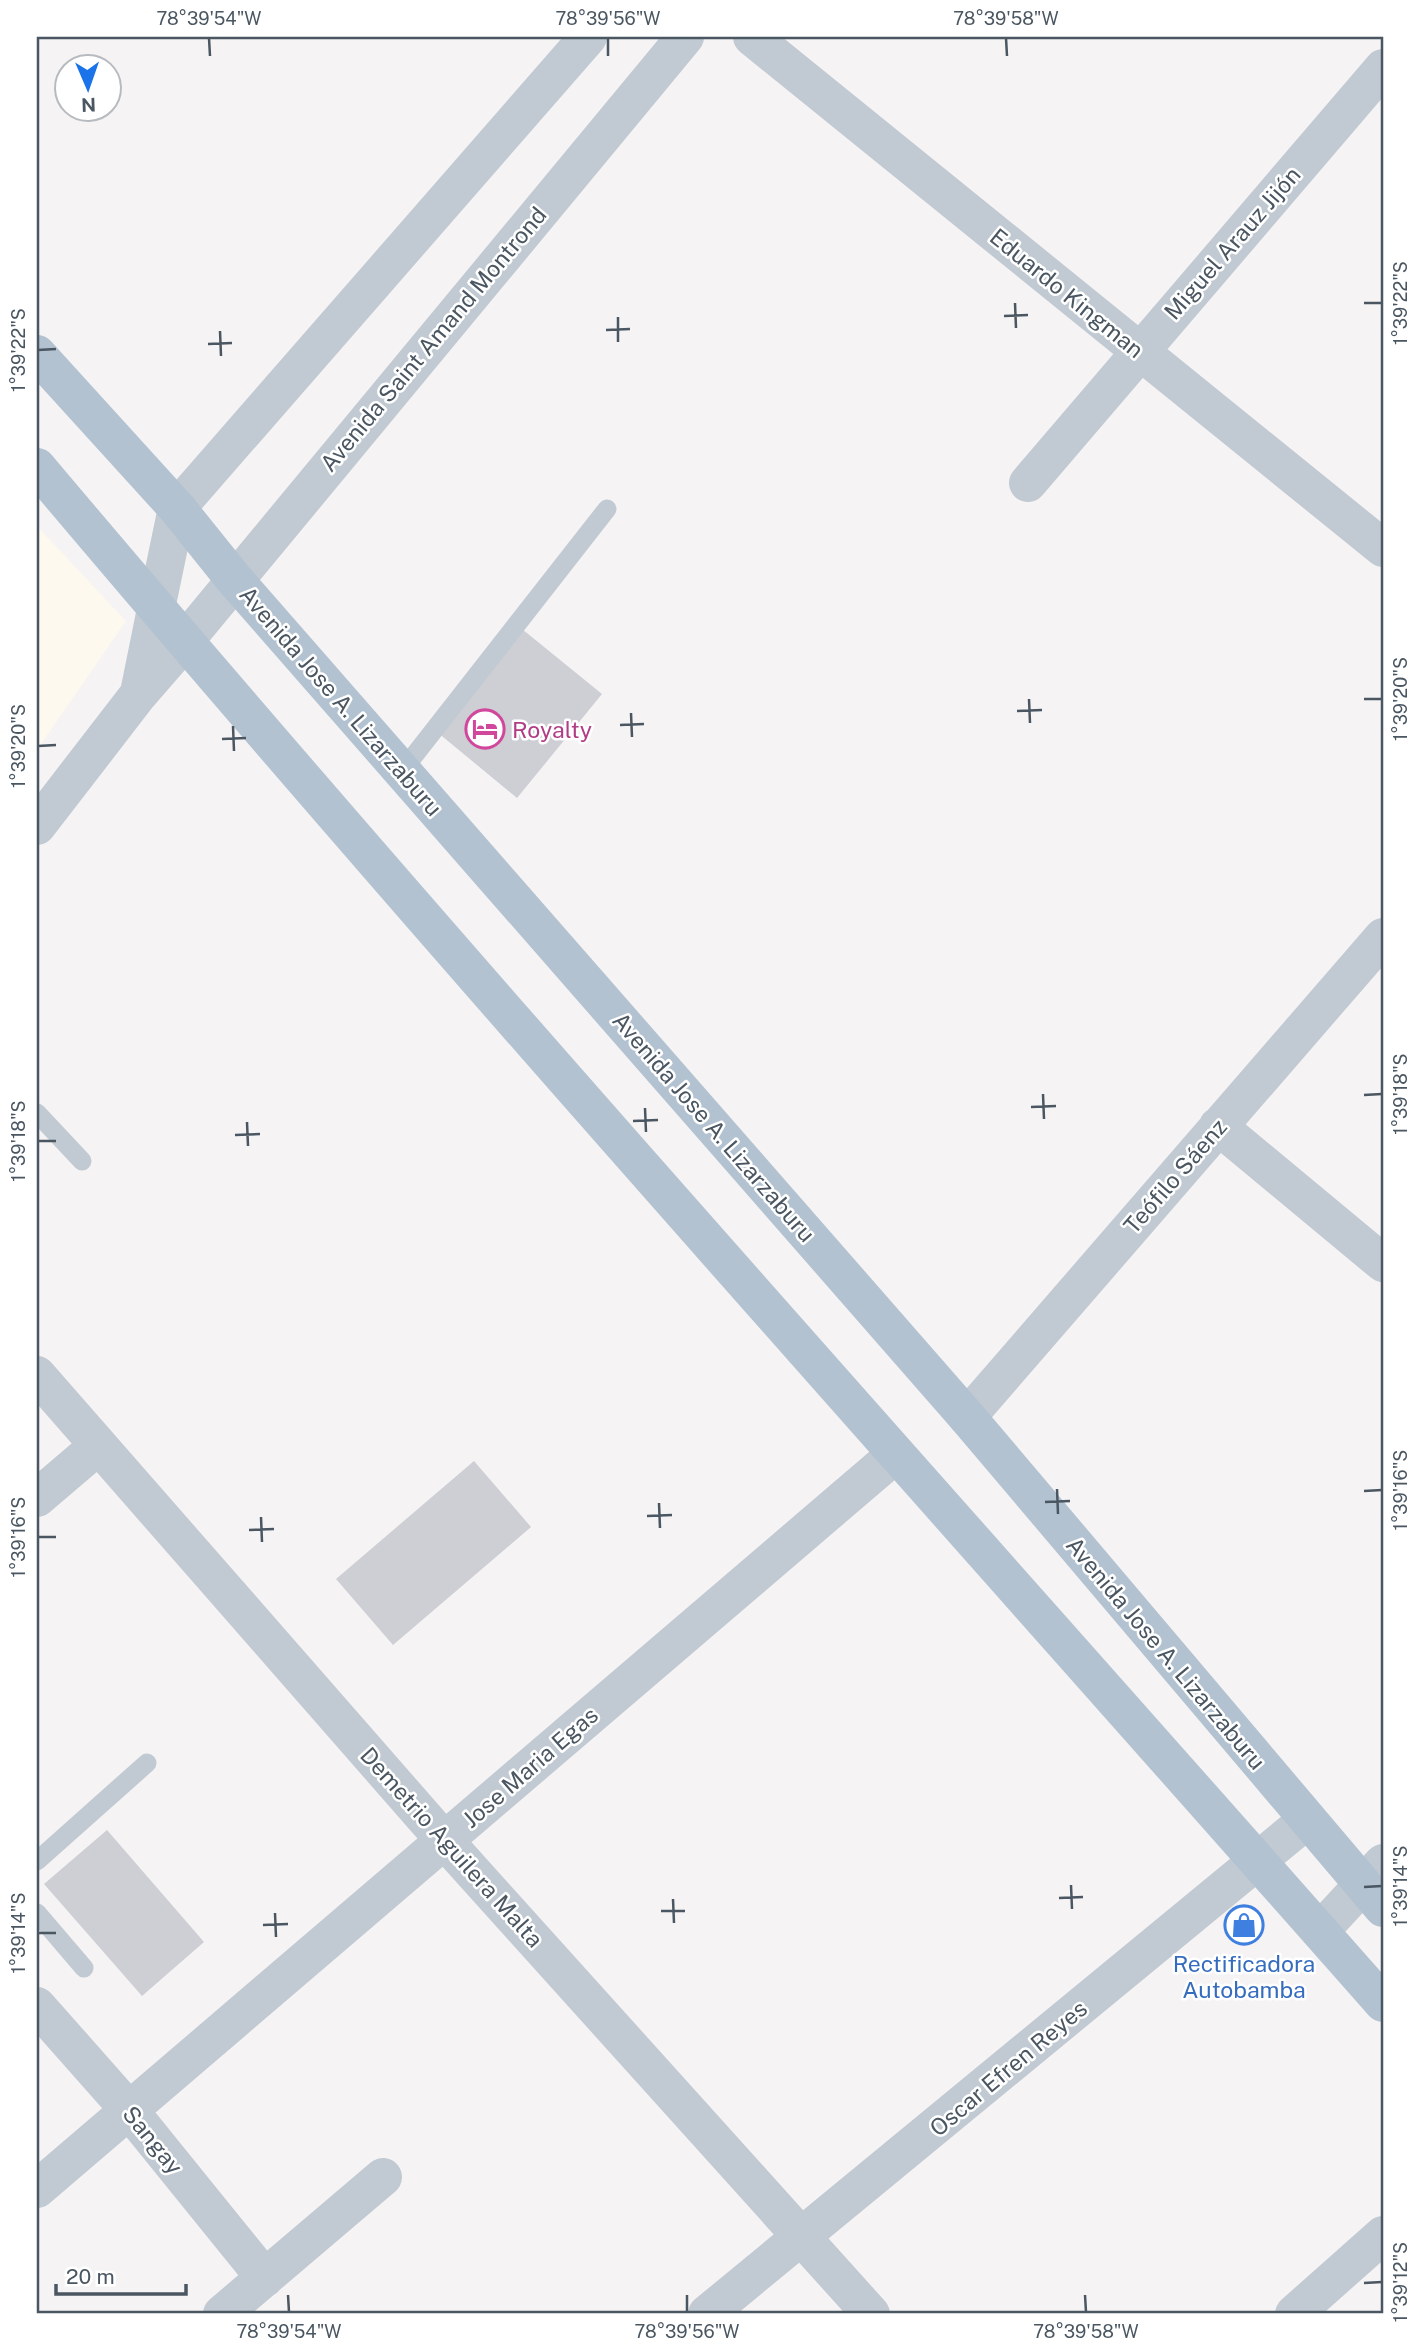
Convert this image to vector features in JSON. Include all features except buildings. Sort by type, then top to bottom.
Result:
[{"type":"main road","name":"Avenida Jose A. Lizarzaburu","points":[[37,354],[177,508],[234,579],[967,1417],[1307,1820],[1377,1886]]},
{"type":"main road","points":[[37,467],[184,642],[896,1454],[1383,2003]]},
{"type":"street","points":[[138,695],[177,508],[588,37]]},
{"type":"street","name":"Avenida Saint Amand Montrond","points":[[37,826],[138,695],[684,37]]},
{"type":"street","name":"Eduardo Kingman","points":[[752,37],[1383,548]]},
{"type":"street","name":"Miguel Arauz Jijón","points":[[1028,483],[1138,351],[1383,68]]},
{"type":"street","name":"Teófilo Sáenz","points":[[967,1417],[1383,937]]},
{"type":"street","points":[[1218,1126],[1383,1263]]},
{"type":"street","name":"Demetrio Aguilera Malta","points":[[37,1375],[444,1840],[871,2314]]},
{"type":"street","points":[[37,1498],[98,1446]]},
{"type":"street","name":"Jose Maria Egas","points":[[37,2189],[896,1454]]},
{"type":"street","name":"Oscar Efren Reyes","points":[[707,2314],[804,2237],[1307,1820]]},
{"type":"street","points":[[1320,1931],[1377,1886]]},
{"type":"street","name":"Sangay","points":[[37,2006],[129,2110],[265,2278]]},
{"type":"street","points":[[222,2314],[383,2177]]},
{"type":"street","points":[[1294,2314],[1383,2235]]},
{"type":"lane","points":[[402,771],[607,509]]},
{"type":"lane","points":[[37,1114],[82,1161]]},
{"type":"lane","points":[[37,1861],[147,1763]]},
{"type":"lane","points":[[37,1913],[84,1968]]},
{"type":"shaded area","points":[[37,526],[126,621],[37,750]]},
{"type":"place","name":"Royalty","points":[[485,729]]},
{"type":"place","name":"Rectificadora Autobamba","points":[[1244,1925]]}]
